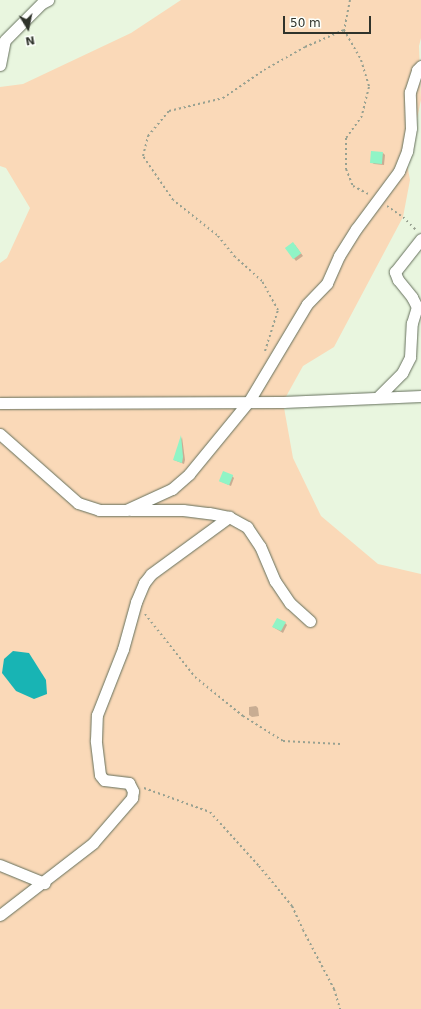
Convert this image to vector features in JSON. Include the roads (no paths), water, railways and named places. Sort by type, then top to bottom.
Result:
[{"type":"street","points":[[0,65],[5,40],[42,3],[48,0]]},
{"type":"street","points":[[126,510],[172,489],[189,474],[249,401],[307,304],[327,283],[339,256],[356,229],[399,171],[407,151],[412,128],[410,92],[417,70],[421,66]]},
{"type":"street","points":[[379,396],[402,373],[410,358],[412,323],[417,307],[412,297],[398,280],[394,272],[421,239]]},
{"type":"street","points":[[0,403],[283,402],[379,396],[421,396]]},
{"type":"street","points":[[0,434],[78,503],[99,510],[183,510],[210,513],[229,518],[248,527],[260,546],[275,582],[290,603],[310,621]]},
{"type":"street","points":[[0,916],[44,883],[93,843],[132,798],[133,791],[129,783],[104,780],[100,775],[96,740],[97,714],[123,649],[136,602],[144,583],[151,574],[229,518]]},
{"type":"street","points":[[0,865],[44,883]]},
{"type":"water","points":[[13,651],[29,653],[46,680],[47,694],[34,699],[16,691],[2,673],[4,659]]}]
